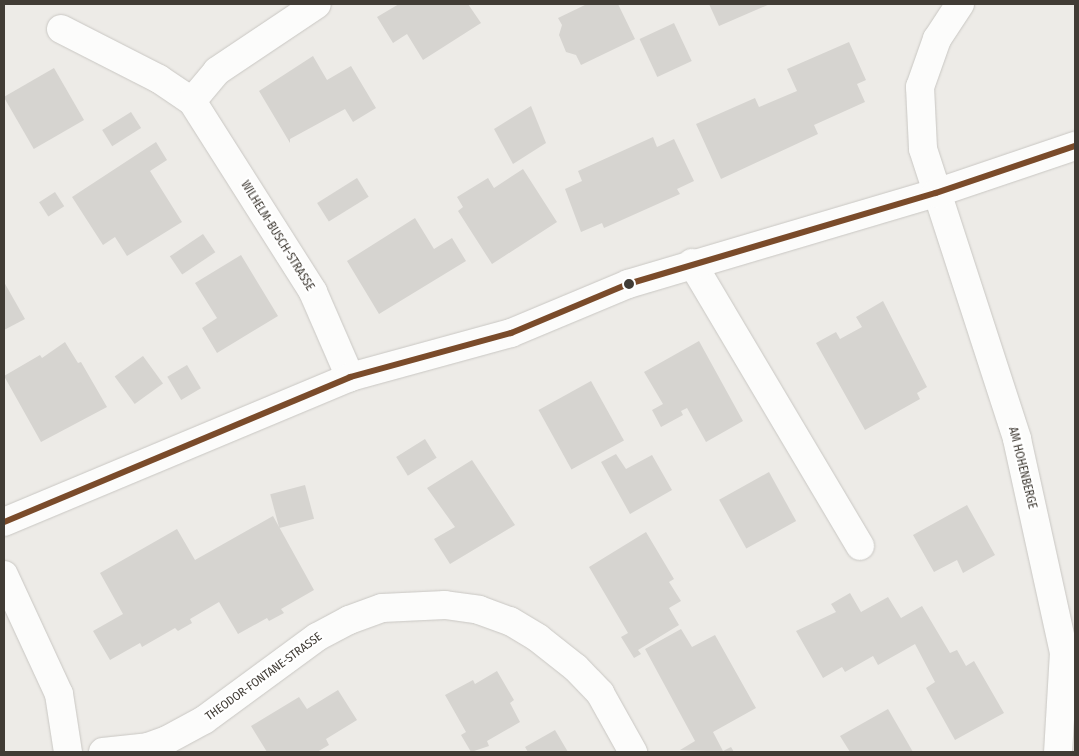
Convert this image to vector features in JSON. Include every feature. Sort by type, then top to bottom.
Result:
[{"type":"street","points":[[192,101],[217,71],[317,4]]},
{"type":"street","name":"AM HOHENBERGE","points":[[960,4],[937,39],[920,87],[923,149],[936,193],[966,276],[1017,439],[1064,652],[1068,719],[1058,752]]},
{"type":"street","name":"WILHELM-BUSCH-STRASSE","points":[[60,28],[159,79],[192,101],[313,292],[350,377]]},
{"type":"street","points":[[4,522],[350,377],[511,334],[628,284],[692,263],[936,193],[1075,146]]},
{"type":"street","points":[[692,263],[860,546]]},
{"type":"street","points":[[4,575],[59,694],[68,752]]},
{"type":"street","name":"THEODOR-FONTANE-STRASSE","points":[[103,752],[148,747],[167,740],[204,720],[317,637],[350,620],[382,608],[445,605],[494,616],[538,638],[576,668],[600,693],[633,752]]},
{"type":"building","points":[[399,4],[468,4],[481,23],[423,60],[407,34],[393,43],[377,17]]},
{"type":"building","points":[[587,4],[618,4],[635,39],[581,65],[576,55],[566,52],[559,35],[562,25],[558,18]]},
{"type":"building","points":[[709,4],[770,4],[719,26]]},
{"type":"building","points":[[674,23],[692,61],[657,77],[640,39]]},
{"type":"building","points":[[849,42],[866,80],[857,84],[865,102],[814,125],[818,134],[721,179],[696,124],[755,98],[759,107],[797,91],[787,69]]},
{"type":"building","points":[[313,56],[327,80],[351,66],[376,108],[353,122],[345,109],[290,139],[290,143],[259,91]]},
{"type":"building","points":[[54,68],[84,120],[34,149],[4,97]]},
{"type":"building","points":[[531,106],[546,143],[513,164],[494,129]]},
{"type":"building","points":[[131,112],[141,128],[112,146],[102,130]]},
{"type":"building","points":[[653,137],[657,147],[674,139],[694,181],[677,189],[680,194],[604,228],[602,223],[581,232],[565,189],[582,181],[578,171]]},
{"type":"building","points":[[156,142],[167,160],[150,171],[182,222],[127,256],[115,237],[103,245],[72,197]]},
{"type":"building","points":[[523,169],[557,222],[492,264],[458,211],[463,207],[457,197],[488,178],[494,188]]},
{"type":"building","points":[[357,178],[369,197],[329,222],[317,203]]},
{"type":"building","points":[[55,192],[64,206],[48,217],[39,202]]},
{"type":"building","points":[[415,218],[434,249],[452,238],[466,261],[379,314],[347,261]]},
{"type":"building","points":[[203,234],[215,252],[182,275],[170,256]]},
{"type":"building","points":[[241,255],[278,316],[217,353],[202,328],[217,318],[195,283]]},
{"type":"building","points":[[4,282],[25,319],[4,330]]},
{"type":"building","points":[[883,301],[927,387],[917,393],[920,399],[865,430],[816,343],[836,332],[840,339],[862,327],[856,317]]},
{"type":"building","points":[[699,341],[743,421],[706,442],[687,408],[681,411],[683,415],[661,427],[652,410],[663,404],[644,372]]},
{"type":"building","points":[[65,342],[78,363],[81,362],[107,407],[41,442],[4,376],[40,355],[42,358]]},
{"type":"building","points":[[143,356],[163,384],[135,404],[115,377]]},
{"type":"building","points":[[187,365],[201,388],[181,400],[167,377]]},
{"type":"building","points":[[591,381],[624,440],[571,470],[539,410]]},
{"type":"building","points":[[425,439],[437,458],[408,476],[396,457]]},
{"type":"building","points":[[616,454],[626,469],[652,455],[672,490],[630,514],[601,462]]},
{"type":"building","points":[[472,460],[515,525],[450,564],[434,539],[455,527],[427,488]]},
{"type":"building","points":[[769,472],[796,521],[746,549],[719,500]]},
{"type":"building","points":[[305,485],[314,519],[279,528],[270,494]]},
{"type":"building","points":[[967,505],[995,555],[963,573],[957,560],[934,572],[913,535]]},
{"type":"building","points":[[273,516],[314,590],[281,609],[284,613],[269,621],[267,618],[238,634],[219,602],[190,619],[192,623],[178,631],[175,628],[142,647],[140,643],[110,660],[93,631],[123,614],[100,573],[177,529],[195,560]]},
{"type":"building","points":[[646,532],[674,579],[669,582],[681,601],[669,608],[679,625],[638,650],[641,654],[634,658],[621,637],[628,633],[589,567]]},
{"type":"building","points":[[850,593],[861,612],[888,597],[901,618],[922,606],[950,653],[957,650],[966,666],[974,661],[1004,713],[955,740],[926,688],[935,682],[915,644],[878,665],[873,656],[845,672],[842,667],[823,678],[796,631],[836,612],[831,604]]},
{"type":"building","points":[[681,629],[692,647],[715,635],[756,708],[713,732],[723,751],[731,747],[734,752],[680,750],[695,741],[645,649]]},
{"type":"building","points":[[497,671],[514,700],[510,703],[520,722],[487,741],[489,746],[471,752],[461,735],[466,732],[445,695],[473,680],[475,684]]},
{"type":"building","points":[[338,690],[357,720],[326,739],[329,745],[317,752],[267,752],[251,726],[299,697],[307,709]]},
{"type":"building","points":[[888,709],[913,752],[850,752],[840,736]]},
{"type":"building","points":[[555,730],[568,752],[528,752],[525,747]]},
{"type":"transit line","points":[[4,522],[350,377],[511,333],[628,284],[936,193],[1075,146]]}]
